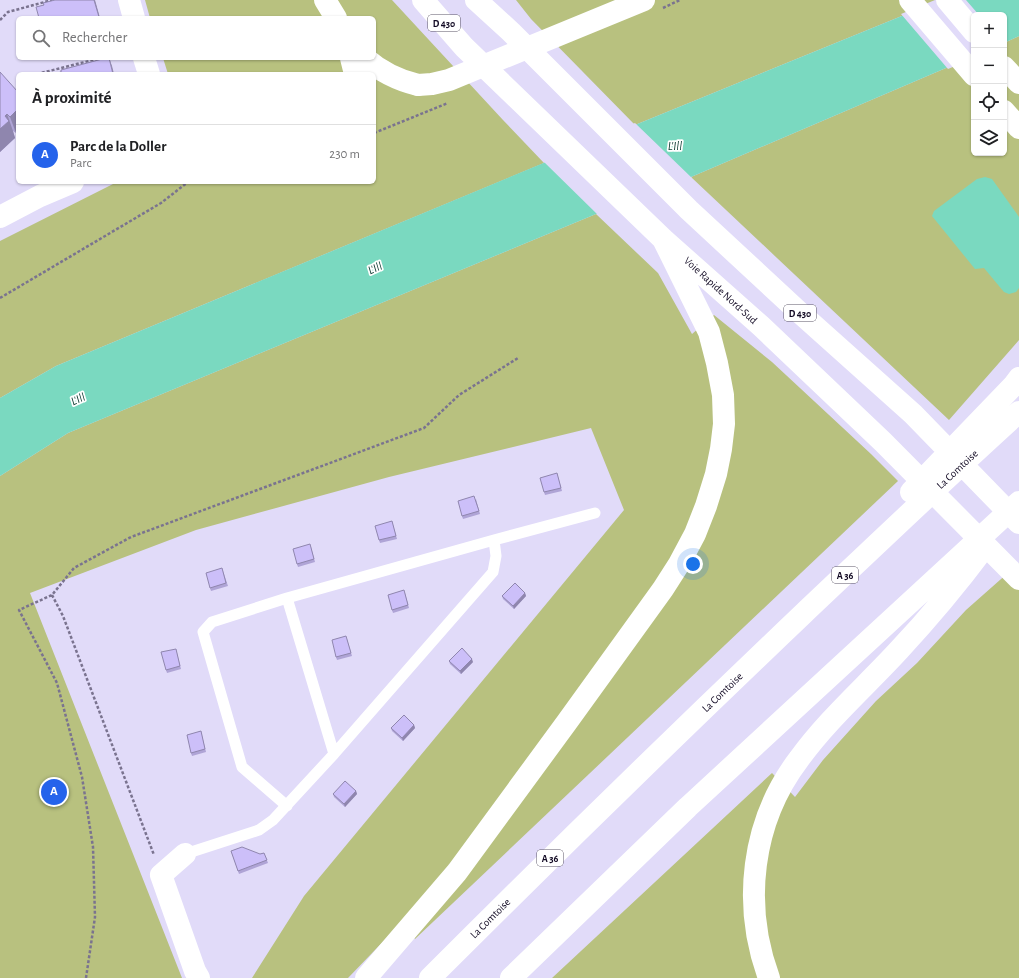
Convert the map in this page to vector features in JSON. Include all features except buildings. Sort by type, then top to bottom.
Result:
[{"type":"main road","points":[[129,0],[133,16]]},
{"type":"main road","points":[[326,0],[335,16]]},
{"type":"main road","name":"Voie Rapide Nord-Sud","points":[[423,0],[464,47],[659,234],[761,326],[883,442],[1019,579]]},
{"type":"main road","name":"D 430","points":[[476,0],[511,32],[689,210],[1018,509]]},
{"type":"main road","points":[[491,0],[511,32]]},
{"type":"main road","points":[[368,60],[386,74],[402,81],[418,85],[432,84],[449,80],[644,0]]},
{"type":"main road","points":[[910,0],[971,71]]},
{"type":"main road","points":[[947,0],[971,28]]},
{"type":"main road","points":[[145,60],[148,72]]},
{"type":"main road","points":[[352,60],[354,72]]},
{"type":"main road","points":[[1007,70],[1019,83]]},
{"type":"main road","points":[[0,217],[40,196],[68,184]]},
{"type":"main road","points":[[366,978],[456,872],[563,728],[663,589],[679,564],[695,534],[712,487],[721,449],[724,424],[723,395],[717,364],[708,332],[659,234]]},
{"type":"main road","points":[[672,739],[1013,386],[1019,378]]},
{"type":"main road","name":"La Comtoise","points":[[430,978],[672,739],[960,465],[1019,412]]},
{"type":"main road","points":[[511,978],[688,808],[1018,509]]},
{"type":"main road","points":[[769,978],[762,959],[756,932],[753,883],[763,830],[782,784],[798,760],[828,724],[900,649],[1018,509]]},
{"type":"main road","points":[[184,854],[161,875],[194,971],[199,978]]},
{"type":"lane","points":[[287,806],[242,767],[203,632],[212,622],[287,598],[595,513]]},
{"type":"lane","points":[[184,854],[259,830],[273,820],[287,806],[493,572],[496,556],[494,540]]},
{"type":"lane","points":[[287,598],[334,754]]},
{"type":"path","points":[[0,20],[8,12],[52,0]]},
{"type":"path","points":[[45,72],[93,60]]},
{"type":"path","points":[[0,298],[161,203],[185,184]]},
{"type":"path","points":[[86,978],[95,917],[93,847],[82,777],[57,683],[19,610],[52,595],[74,568],[131,537],[424,428],[459,395],[518,358]]},
{"type":"path","points":[[52,595],[63,616],[161,875]]},
{"type":"shaded area","points":[[145,0],[392,0],[544,163],[56,366],[0,398],[0,241],[113,184],[376,184],[376,72],[167,72],[164,60],[376,60],[376,16],[149,16]]},
{"type":"shaded area","points":[[516,0],[941,0],[635,125],[531,19]]},
{"type":"shaded area","points":[[1019,36],[1019,340],[949,420],[691,177],[971,57],[971,156],[1007,156],[1007,42]]},
{"type":"shaded area","points":[[596,214],[658,273],[692,334],[714,315],[772,362],[898,481],[415,939],[401,923],[348,978],[252,978],[304,896],[624,510],[591,428],[389,477],[196,530],[30,593],[182,978],[0,978],[0,476],[68,433]]},
{"type":"shaded area","points":[[1019,563],[1019,978],[552,978],[772,773],[795,797],[823,760],[876,701],[917,663],[966,610]]},
{"type":"water","name":"L'Ill","points":[[941,0],[1019,0],[1019,36],[1007,42],[1007,12],[971,12],[971,57],[691,177],[596,214],[68,433],[0,476],[0,398],[56,366],[635,125]]},
{"type":"water","points":[[985,177],[992,179],[1019,217],[1019,288],[1016,292],[1009,294],[1004,292],[984,268],[975,269],[932,216],[934,211],[977,179]]},
{"type":"pier","points":[[935,0],[966,0],[976,12],[971,12],[971,59],[948,69],[901,14]]},
{"type":"pier","points":[[635,123],[692,178],[598,215],[543,161]]},
{"type":"place","name":"Parc de la Doller","points":[[54,792]]}]
